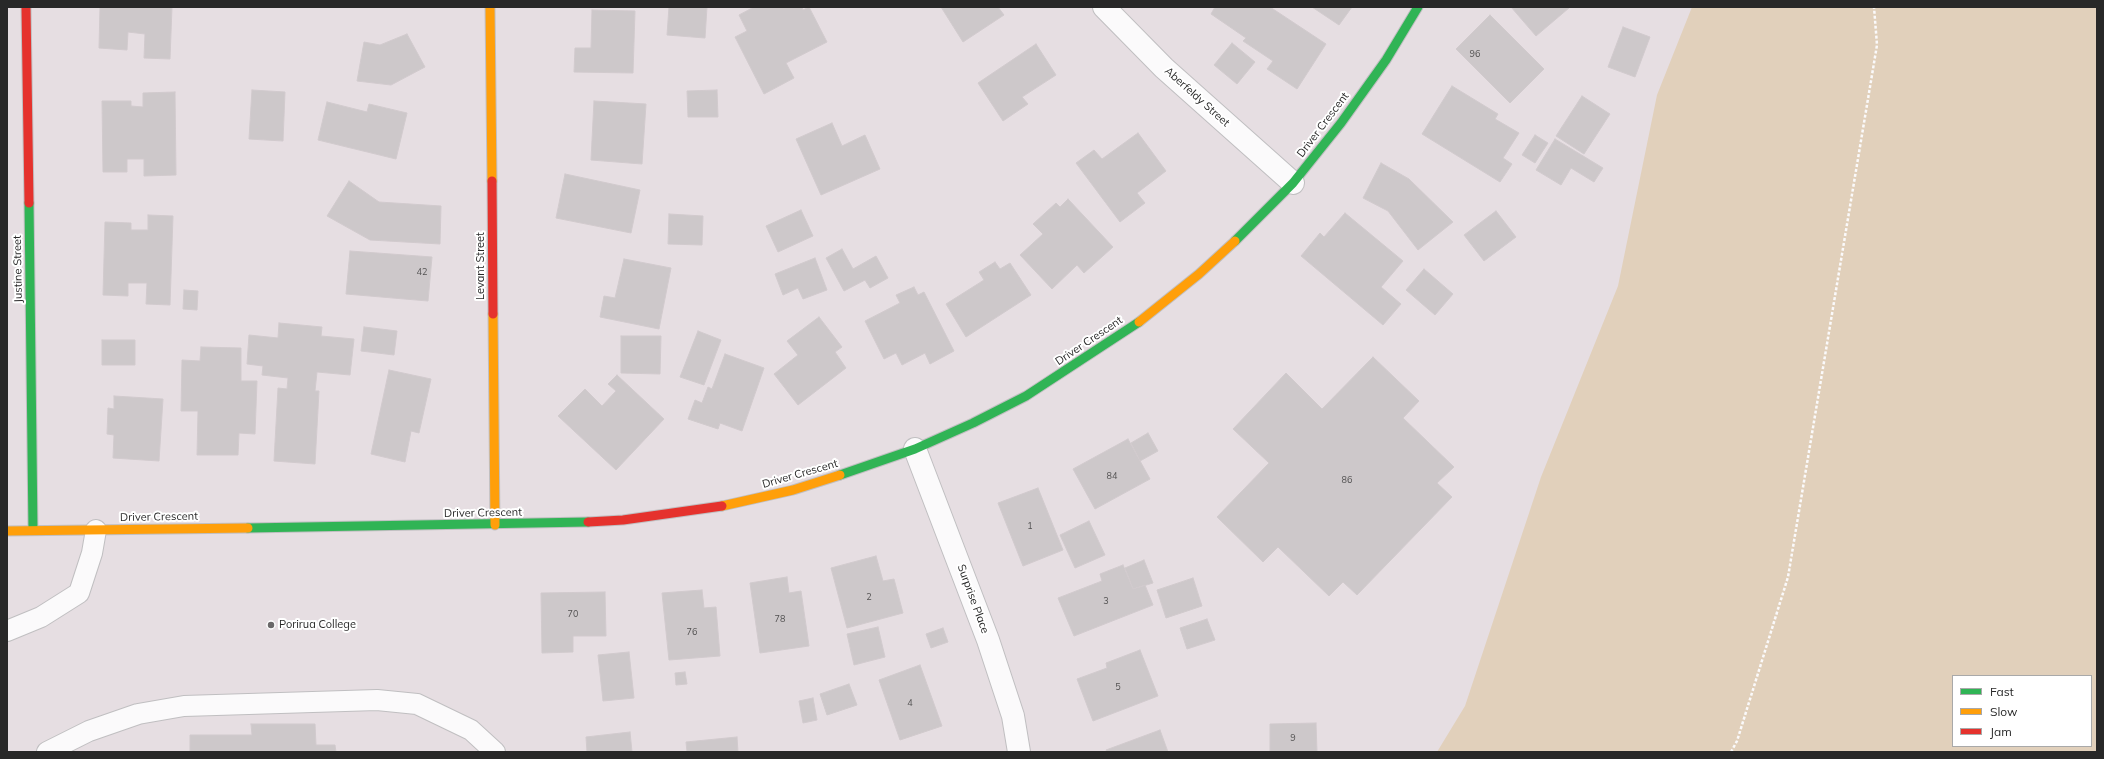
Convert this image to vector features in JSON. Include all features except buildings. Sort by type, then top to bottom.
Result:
[{"type":"street","name":"Justine Street","points":[[26,7],[34,530]]},
{"type":"street","name":"Levant Street","points":[[490,7],[495,525]]},
{"type":"street","name":"Aberfeldy Street","points":[[1104,7],[1164,68],[1293,184]]},
{"type":"street","name":"Driver Crescent","points":[[7,531],[560,524],[623,520],[721,506],[793,490],[866,467],[915,449],[973,423],[1026,396],[1077,364],[1143,319],[1198,274],[1251,226],[1293,184],[1346,117],[1386,60],[1418,7]]},
{"type":"street","name":"Surprise Place","points":[[915,449],[988,640],[1013,716],[1018,752]]},
{"type":"lane","points":[[7,631],[41,617],[79,593],[92,553],[96,530]]},
{"type":"lane","points":[[47,752],[89,731],[138,714],[176,708],[377,700],[417,704],[471,730],[495,752]]},
{"type":"path","points":[[1731,752],[1737,741],[1788,577],[1876,45],[1874,7]]},
{"type":"shaded area","points":[[1692,7],[2097,7],[2097,752],[1437,752],[1465,706],[1541,477],[1618,286],[1657,95]]},
{"type":"traffic: fast","points":[[1235,241],[1293,183],[1341,123],[1386,60],[1418,7]]},
{"type":"traffic: fast","points":[[29,203],[33,530]]},
{"type":"traffic: fast","points":[[840,475],[915,449],[973,423],[1026,396],[1139,322]]},
{"type":"traffic: fast","points":[[248,528],[588,522]]},
{"type":"traffic: slow","points":[[490,7],[492,181]]},
{"type":"traffic: slow","points":[[1139,322],[1199,274],[1235,241]]},
{"type":"traffic: slow","points":[[493,314],[495,525]]},
{"type":"traffic: slow","points":[[722,506],[793,490],[840,475]]},
{"type":"traffic: slow","points":[[7,531],[248,528]]},
{"type":"traffic: jam","points":[[26,7],[29,203]]},
{"type":"traffic: jam","points":[[492,181],[493,314]]},
{"type":"traffic: jam","points":[[588,522],[623,520],[722,506]]},
{"type":"place","name":"Porirua College","points":[[271,625]]}]
